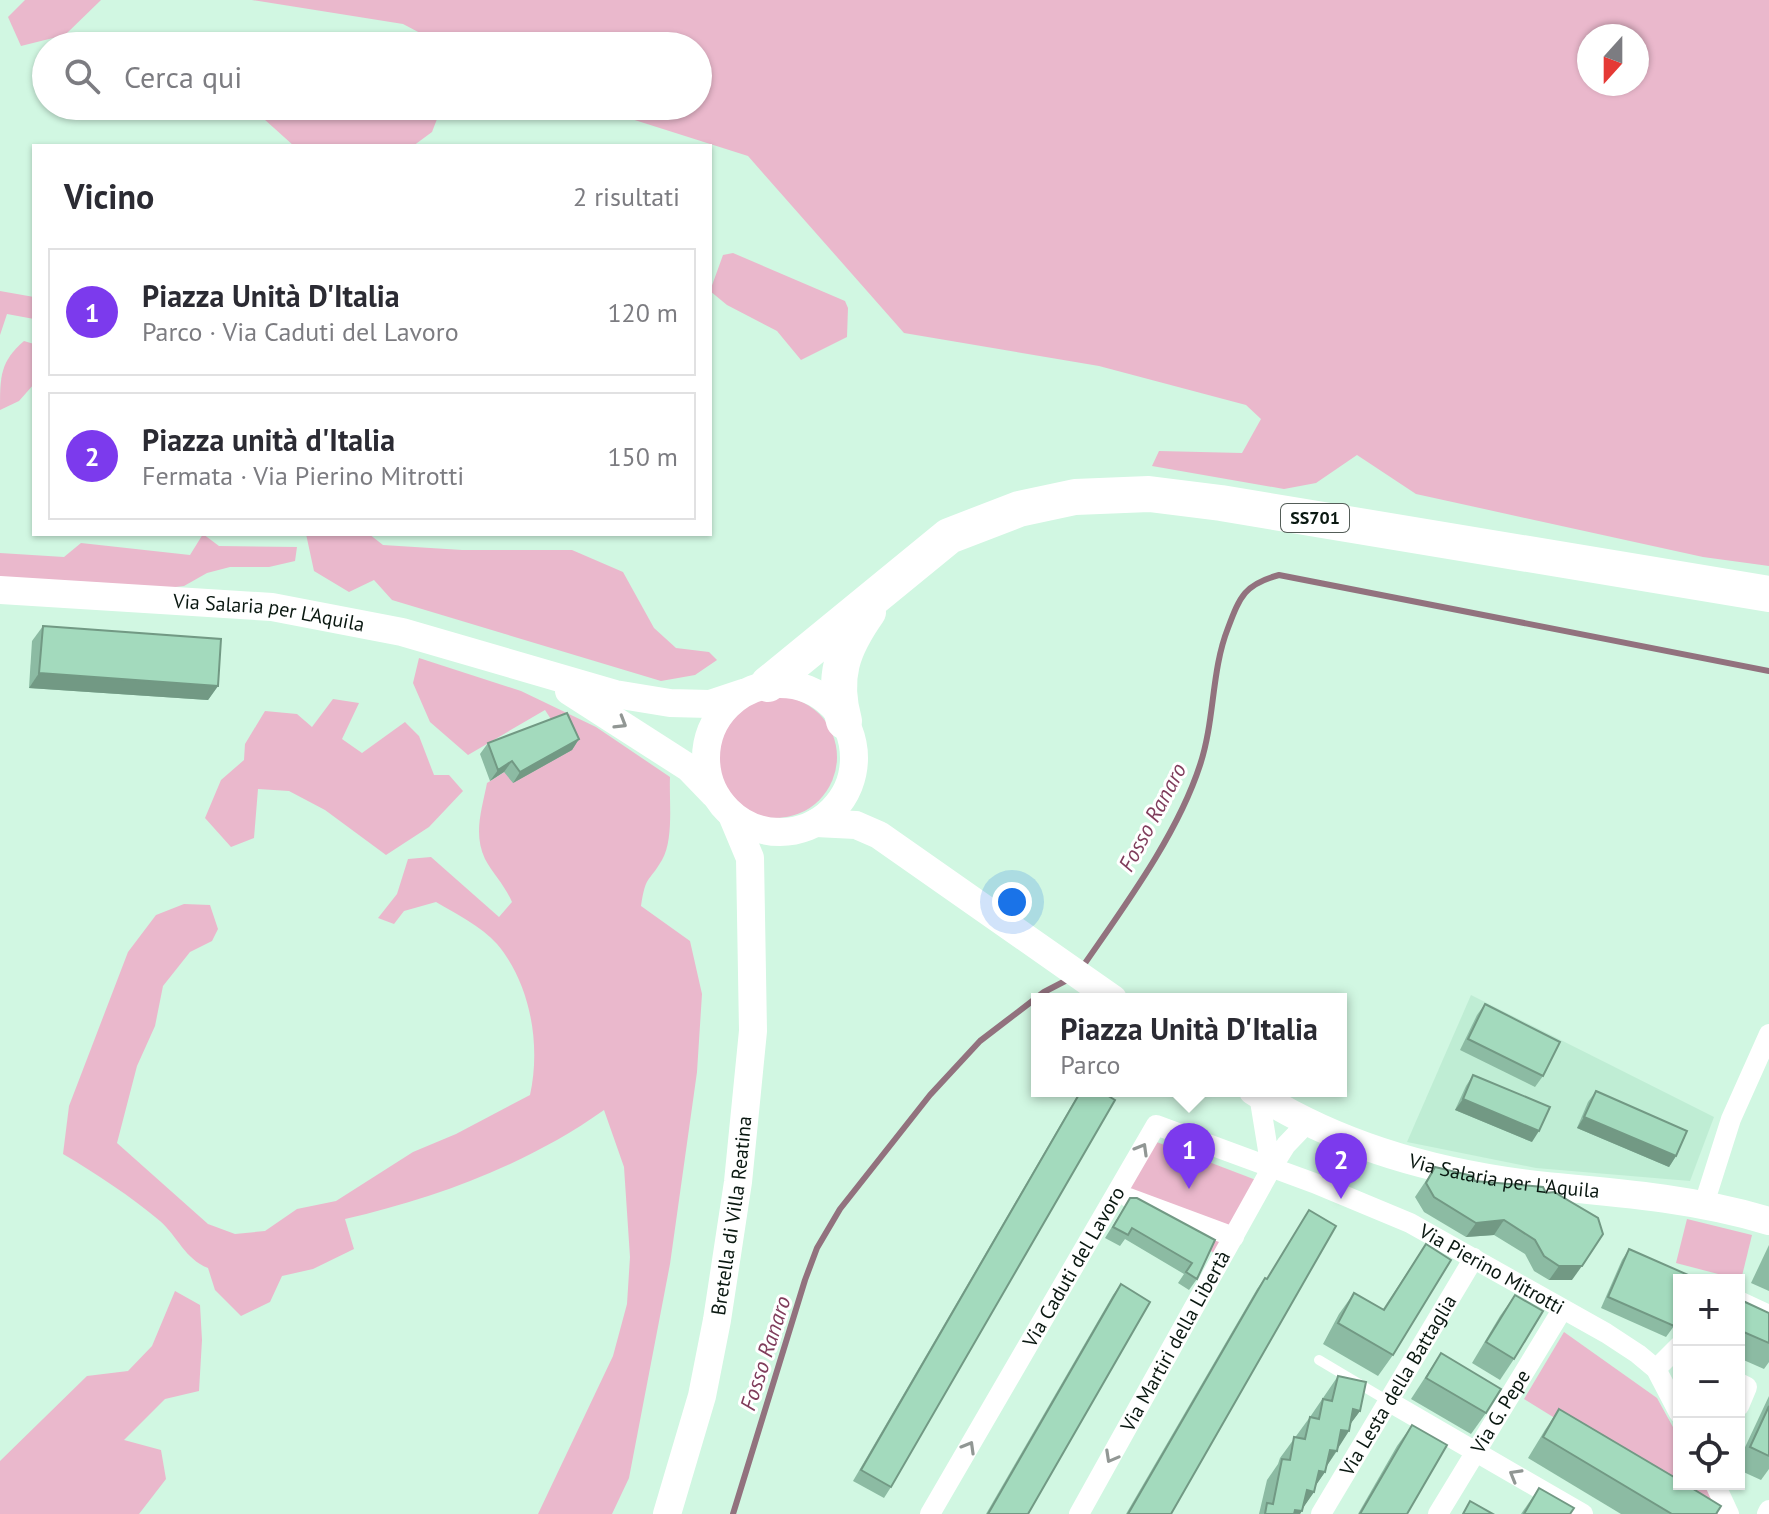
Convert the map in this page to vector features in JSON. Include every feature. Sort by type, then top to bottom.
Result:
[{"type":"highway","name":"SS701","points":[[755,689],[883,592],[949,536],[1019,509],[1075,497],[1149,494],[1769,594]]},
{"type":"highway","name":"SS701","points":[[844,721],[837,694],[838,671],[865,616],[883,592]]},
{"type":"main road","name":"Via Salaria per L'Aquila","points":[[0,590],[272,607],[402,632],[615,694],[670,703],[710,704],[755,689]]},
{"type":"main road","points":[[531,668],[689,768],[724,806],[760,829],[856,825],[908,852],[1105,993]]},
{"type":"main road","points":[[724,806],[707,774],[705,750],[711,727],[724,708],[755,689],[790,684],[811,691],[830,703],[844,721],[853,745],[853,771],[846,792],[834,810],[804,827],[766,861],[751,910]]},
{"type":"main road","points":[[853,771],[867,810],[908,852]]},
{"type":"main road","name":"Bretella di Villa Reatina","points":[[667,1514],[702,1396],[738,1182],[753,1031],[750,858],[724,806]]},
{"type":"main road","name":"Via Salaria per L'Aquila","points":[[1263,1097],[1355,1144],[1418,1162],[1544,1185],[1618,1190],[1704,1204],[1769,1221]]},
{"type":"street","points":[[1704,1204],[1731,1119],[1769,1034]]},
{"type":"street","points":[[1257,1097],[1271,1169]]},
{"type":"street","points":[[1271,1169],[1286,1145],[1308,1122]]},
{"type":"street","name":"Via Caduti del Lavoro","points":[[930,1514],[1156,1125],[1271,1169]]},
{"type":"street","name":"Via Martiri della Libertà","points":[[1079,1514],[1271,1169]]},
{"type":"street","name":"Via Pierino Mitrotti","points":[[1271,1169],[1410,1223],[1606,1333],[1656,1369],[1673,1402]]},
{"type":"street","points":[[1118,1191],[1234,1237]]},
{"type":"street","name":"Via Lesta della Battaglia","points":[[1321,1514],[1474,1258]]},
{"type":"street","points":[[1745,1304],[1769,1315]]},
{"type":"street","name":"Via G. Pepe","points":[[1438,1514],[1562,1310]]},
{"type":"street","points":[[1656,1369],[1673,1355]]},
{"type":"street","points":[[1388,1401],[1583,1514]]},
{"type":"street","points":[[1718,1490],[1729,1514]]},
{"type":"lane","points":[[1319,1360],[1388,1401]]},
{"type":"shaded area","points":[[25,0],[101,0],[68,32],[32,32],[32,43],[21,46],[8,17]]},
{"type":"shaded area","points":[[252,0],[1769,0],[1769,566],[1703,557],[1416,494],[1357,455],[1316,483],[1284,489],[1152,466],[1159,451],[1242,453],[1261,419],[1246,405],[1099,366],[904,333],[748,156],[635,120],[712,120],[712,32],[418,32],[403,24]]},
{"type":"shaded area","points":[[265,120],[437,120],[432,132],[416,144],[292,144]]},
{"type":"shaded area","points":[[733,253],[845,301],[848,308],[847,337],[801,360],[777,331],[727,305],[712,293],[723,255]]},
{"type":"shaded area","points":[[0,291],[32,297],[32,319],[7,314],[0,335]]},
{"type":"shaded area","points":[[24,341],[32,343],[32,386],[19,401],[0,410],[3,371]]},
{"type":"shaded area","points":[[202,536],[219,546],[297,547],[295,561],[269,567],[230,567],[207,573],[184,586],[149,590],[103,583],[0,577],[0,553],[64,557],[81,543],[190,555]]},
{"type":"shaded area","points":[[306,536],[372,536],[383,545],[462,550],[572,550],[623,572],[654,628],[676,648],[709,652],[717,660],[695,675],[661,681],[392,600],[374,580],[349,592],[314,571]]},
{"type":"shaded area","points":[[419,658],[521,691],[596,727],[670,777],[666,851],[646,884],[641,906],[690,941],[702,994],[697,1072],[670,1264],[629,1478],[612,1514],[538,1514],[613,1356],[627,1304],[630,1257],[624,1167],[604,1110],[544,1147],[480,1177],[414,1201],[345,1219],[354,1249],[313,1269],[282,1276],[270,1302],[241,1316],[215,1290],[208,1268],[187,1253],[160,1221],[63,1154],[69,1106],[128,952],[156,915],[184,904],[210,905],[218,929],[212,941],[190,952],[163,986],[155,1026],[137,1066],[117,1143],[208,1224],[235,1234],[265,1231],[297,1209],[336,1201],[413,1152],[456,1134],[530,1095],[534,1056],[530,1016],[518,978],[497,944],[476,926],[436,902],[404,911],[394,924],[378,918],[397,894],[408,859],[431,857],[499,917],[512,902],[481,850],[480,821],[487,783],[562,736],[545,710],[468,755],[430,722],[413,683]]},
{"type":"shaded area","points":[[776,696],[799,701],[819,714],[832,734],[837,757],[832,780],[819,800],[799,813],[776,818],[753,813],[733,800],[720,780],[715,757],[720,734],[733,714],[753,701]]},
{"type":"shaded area","points":[[333,699],[359,703],[342,739],[362,753],[405,722],[419,736],[434,775],[449,775],[463,791],[429,827],[386,855],[325,810],[289,791],[258,789],[254,838],[231,847],[205,818],[221,780],[244,760],[245,744],[265,711],[297,714],[312,727]]},
{"type":"shaded area","points":[[1471,995],[1714,1117],[1690,1181],[1536,1168],[1407,1142]]},
{"type":"shaded area","points":[[1154,1141],[1256,1180],[1214,1253],[1123,1199]]},
{"type":"shaded area","points":[[1687,1219],[1752,1235],[1742,1274],[1718,1274],[1676,1263]]},
{"type":"shaded area","points":[[175,1291],[200,1305],[202,1340],[199,1391],[165,1399],[124,1440],[161,1450],[166,1479],[139,1514],[0,1514],[0,1461],[87,1376],[128,1371],[152,1346]]},
{"type":"shaded area","points":[[1564,1332],[1657,1398],[1673,1427],[1673,1490],[1708,1490],[1720,1514],[1710,1514],[1524,1399]]},
{"type":"building","points":[[43,626],[221,639],[218,686],[39,673]]},
{"type":"building","points":[[567,713],[579,739],[520,772],[512,761],[498,770],[488,743]]},
{"type":"building","points":[[1485,1004],[1560,1042],[1543,1076],[1468,1039]]},
{"type":"building","points":[[1473,1075],[1550,1107],[1539,1131],[1463,1099]]},
{"type":"building","points":[[1596,1091],[1687,1131],[1676,1156],[1584,1117]]},
{"type":"building","points":[[1078,1097],[1110,1097],[1115,1100],[891,1487],[861,1470]]},
{"type":"building","points":[[1435,1167],[1473,1176],[1475,1181],[1543,1187],[1546,1193],[1554,1192],[1598,1218],[1603,1234],[1582,1266],[1559,1266],[1544,1256],[1535,1240],[1504,1220],[1476,1223],[1434,1197],[1426,1183]]},
{"type":"building","points":[[1130,1198],[1137,1198],[1215,1240],[1197,1279],[1186,1272],[1192,1263],[1132,1228],[1128,1235],[1113,1227]]},
{"type":"building","points":[[1309,1210],[1336,1226],[1171,1514],[1128,1514],[1265,1278]]},
{"type":"building","points":[[1426,1244],[1451,1260],[1393,1355],[1338,1323],[1354,1293],[1384,1310]]},
{"type":"building","points":[[1629,1249],[1686,1274],[1673,1274],[1673,1326],[1608,1297]]},
{"type":"building","points":[[1121,1284],[1150,1302],[1028,1514],[988,1514]]},
{"type":"building","points":[[1515,1295],[1543,1311],[1514,1359],[1486,1342]]},
{"type":"building","points":[[1745,1302],[1769,1313],[1769,1343],[1745,1333]]},
{"type":"building","points":[[1441,1353],[1501,1389],[1486,1413],[1426,1378]]},
{"type":"building","points":[[1338,1376],[1366,1382],[1360,1411],[1353,1409],[1349,1431],[1341,1430],[1337,1451],[1330,1450],[1325,1472],[1319,1471],[1314,1492],[1307,1490],[1302,1511],[1265,1514],[1267,1503],[1273,1504],[1282,1459],[1290,1460],[1294,1437],[1305,1439],[1310,1417],[1319,1419],[1323,1399],[1332,1401]]},
{"type":"building","points":[[1769,1406],[1769,1456],[1750,1447]]},
{"type":"building","points":[[1559,1409],[1673,1476],[1673,1490],[1695,1490],[1721,1506],[1716,1514],[1672,1514],[1543,1437]]},
{"type":"building","points":[[1412,1425],[1447,1445],[1407,1514],[1360,1514]]},
{"type":"building","points":[[1539,1488],[1574,1508],[1570,1514],[1524,1514]]},
{"type":"building","points":[[1470,1501],[1493,1514],[1463,1514]]},
{"type":"waterway","name":"Fosso Ranaro","points":[[1081,969],[1148,871],[1190,792],[1205,748],[1219,661],[1228,628],[1245,593],[1258,583],[1279,575],[1769,671]]},
{"type":"waterway","name":"Fosso Ranaro","points":[[1043,993],[1069,979]]},
{"type":"waterway","name":"Fosso Ranaro","points":[[733,1514],[817,1248],[840,1209],[930,1095],[980,1041],[1031,1002]]},
{"type":"place","name":"Piazza Unità D'Italia","points":[[1189,1189]]},
{"type":"place","name":"Piazza unità d'Italia","points":[[1341,1199]]}]
